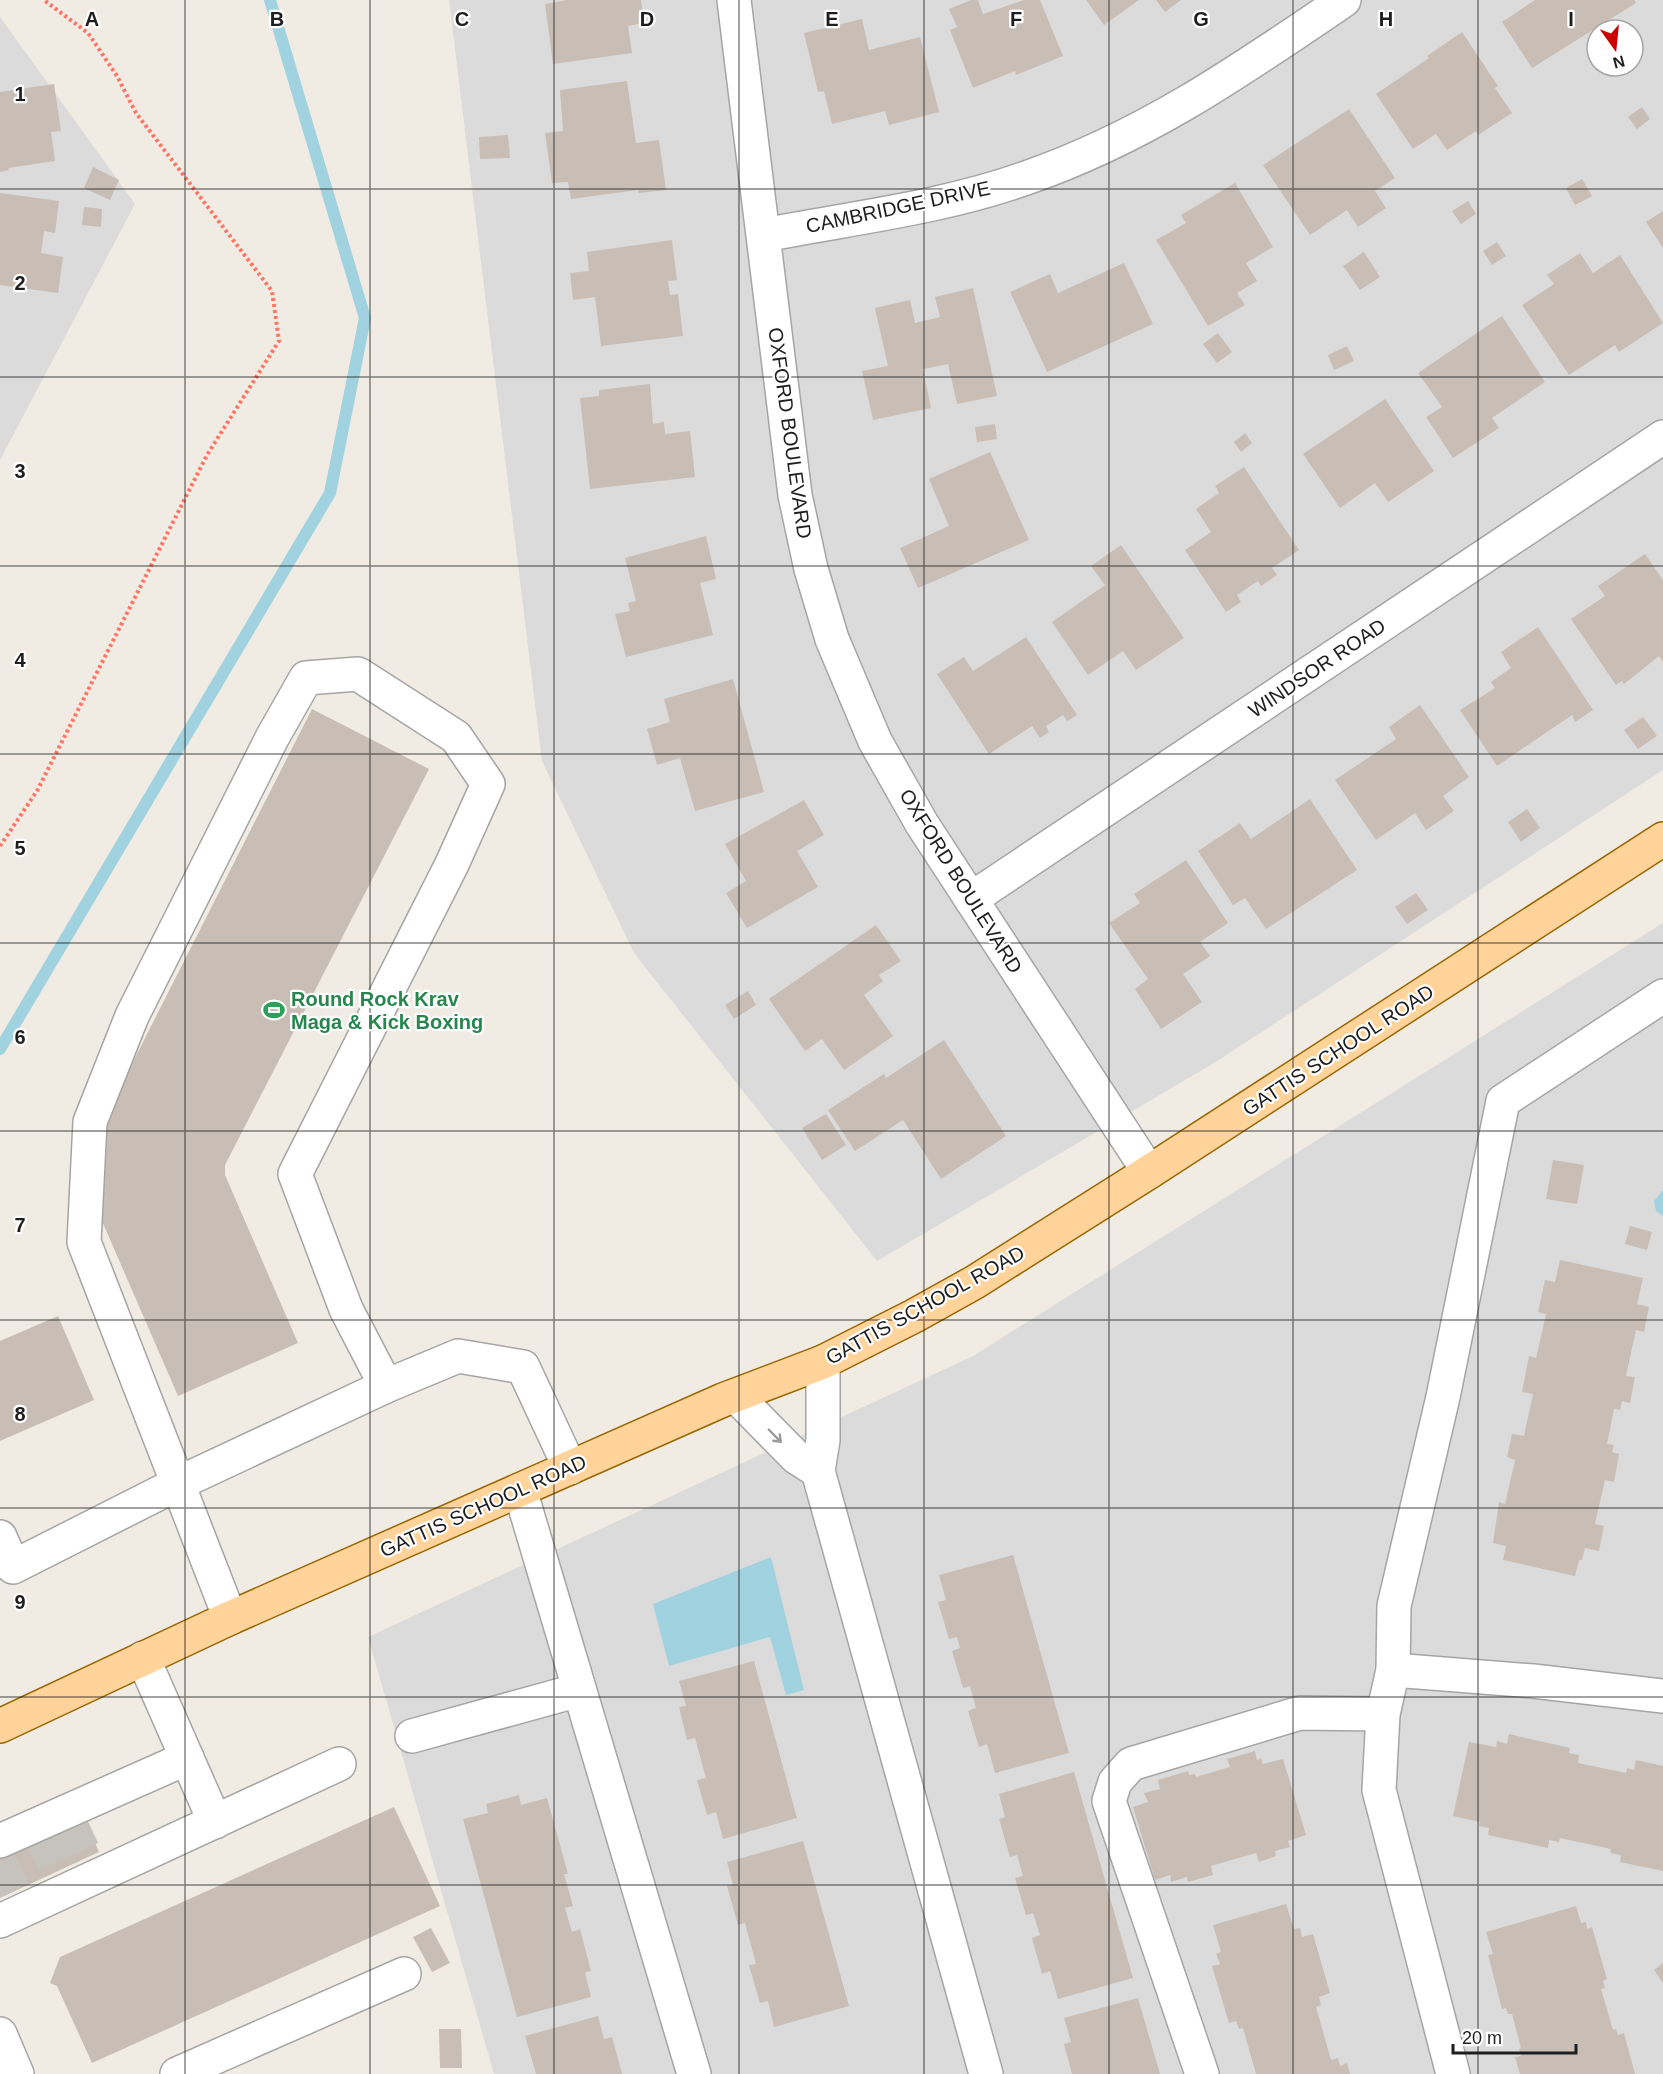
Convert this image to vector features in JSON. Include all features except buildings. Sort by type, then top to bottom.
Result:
[{"type":"main road","name":"GATTIS SCHOOL ROAD","points":[[0,1726],[230,1618],[736,1396],[823,1362],[975,1282],[1663,839]]},
{"type":"street","name":"OXFORD BOULEVARD","points":[[734,0],[795,495],[811,568],[832,639],[875,741],[922,824],[1149,1172]]},
{"type":"street","name":"CAMBRIDGE DRIVE","points":[[764,235],[958,199],[1026,178],[1092,152],[1156,122],[1217,86],[1344,0]]},
{"type":"street","name":"WINDSOR ROAD","points":[[971,899],[1663,437]]},
{"type":"street","points":[[230,1618],[84,1242],[90,1122],[132,1016],[272,738],[306,678],[358,674],[456,738],[488,784],[452,864],[295,1174],[346,1309],[386,1386]]},
{"type":"street","points":[[1453,2074],[1379,1790],[1383,1714],[1393,1670],[1394,1606],[1443,1397],[1503,1101],[1663,996]]},
{"type":"street","points":[[0,1537],[7,1570],[179,1483],[386,1386],[458,1356],[523,1367],[570,1468]]},
{"type":"street","points":[[823,1362],[823,1440],[818,1471],[986,2074]]},
{"type":"street","points":[[736,1396],[796,1457],[818,1471]]},
{"type":"street","points":[[520,1490],[694,2074]]},
{"type":"street","points":[[143,1658],[216,1822]]},
{"type":"street","points":[[1393,1670],[1533,1681],[1663,1696]]},
{"type":"street","points":[[412,1736],[579,1690]]},
{"type":"street","points":[[1202,2074],[1110,1801],[1115,1782],[1131,1764],[1300,1713],[1383,1714]]},
{"type":"street","points":[[0,1841],[38,1829],[187,1758]]},
{"type":"street","points":[[12,1907],[76,1874],[216,1822],[339,1764]]},
{"type":"street","points":[[177,2074],[404,1974]]},
{"type":"street","points":[[0,2034],[17,2074]]},
{"type":"path","points":[[0,846],[37,791],[207,455],[279,341],[272,291],[136,113],[117,76],[88,33],[44,0]]},
{"type":"shaded area","points":[[449,0],[1663,0],[1663,770],[1214,1063],[877,1261],[634,953],[542,761]]},
{"type":"shaded area","points":[[0,17],[135,204],[0,460]]},
{"type":"shaded area","points":[[1663,923],[1663,2074],[494,2074],[368,1637],[973,1356]]},
{"type":"water","points":[[1663,1190],[1663,1216],[1656,1211],[1654,1201]]},
{"type":"water","points":[[771,1557],[804,1690],[786,1695],[770,1637],[669,1666],[653,1604]]},
{"type":"waterway","points":[[0,1049],[330,493],[365,318],[270,0]]},
{"type":"tunnel","points":[[69,1820],[87,1858]]},
{"type":"tunnel","points":[[40,1833],[57,1871]]},
{"type":"tunnel","points":[[0,1862],[14,1891]]},
{"type":"place","name":"Round Rock Krav Maga & Kick Boxing","points":[[274,1010]]}]
